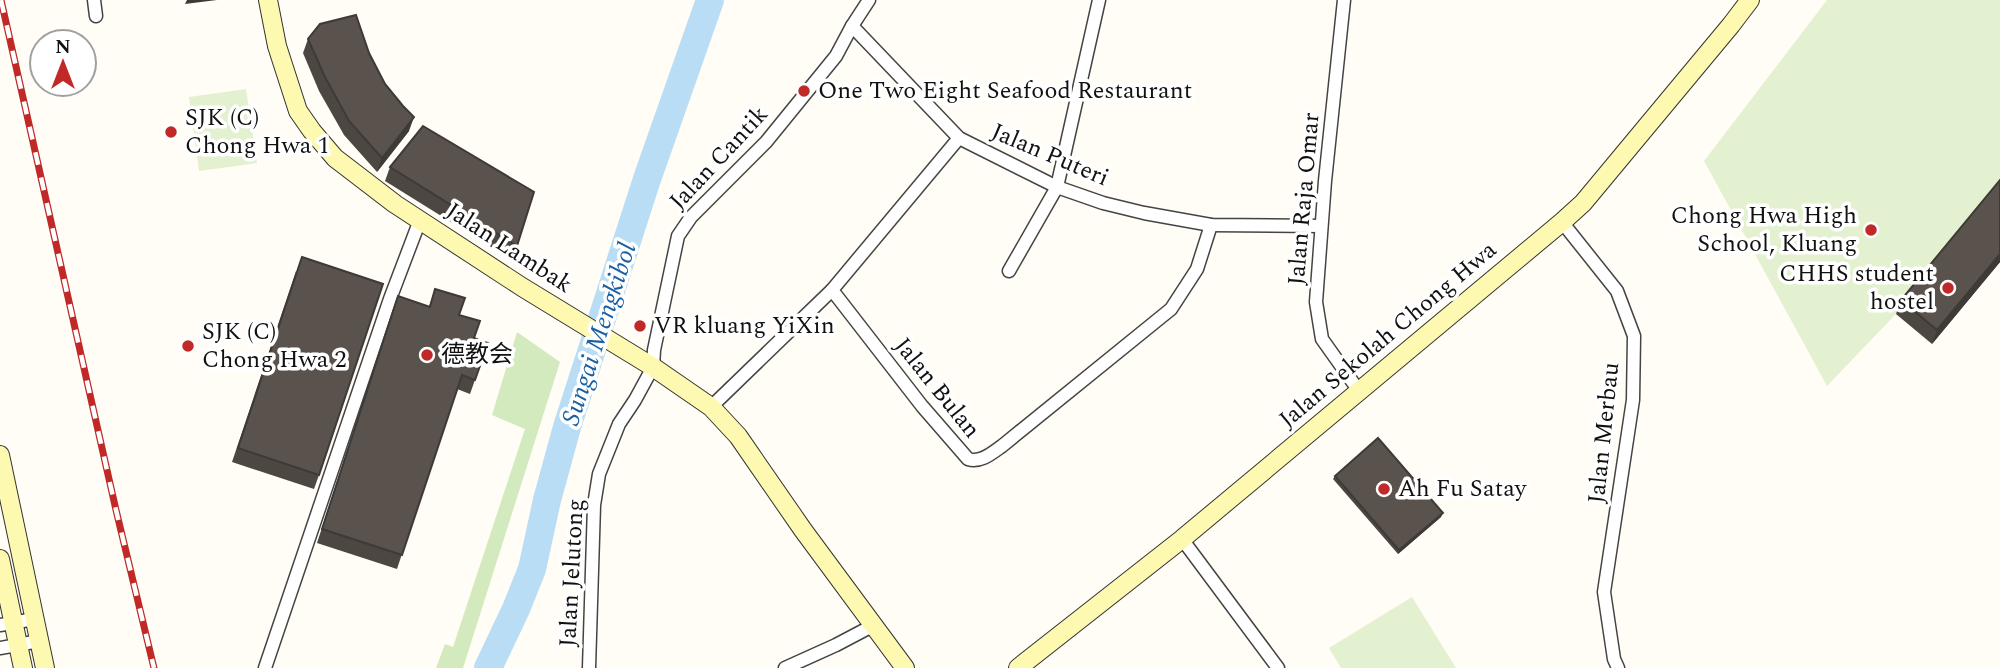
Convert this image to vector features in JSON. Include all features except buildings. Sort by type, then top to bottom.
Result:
[{"type":"street","points":[[94,0],[96,16]]},
{"type":"street","name":"Jalan Lambak","points":[[268,0],[277,46],[298,111],[335,158],[395,204],[653,367],[711,407],[738,436],[803,530],[905,668]]},
{"type":"street","name":"Jalan Cantik","points":[[653,367],[654,350],[678,236],[691,217],[766,142],[836,56],[869,0]]},
{"type":"street","points":[[1009,271],[1057,187],[1099,0]]},
{"type":"street","name":"Jalan Raja Omar","points":[[1344,0],[1316,302],[1322,339],[1359,391]]},
{"type":"street","name":"Jalan Sekolah Chong Hwa","points":[[1018,668],[1182,539],[1583,203],[1750,0]]},
{"type":"street","name":"Jalan Puteri","points":[[852,26],[959,138],[1057,187],[1103,203],[1211,225],[1321,226]]},
{"type":"street","points":[[711,407],[832,290],[959,138]]},
{"type":"street","points":[[265,668],[390,299],[420,220]]},
{"type":"street","name":"Jalan Merbau","points":[[1562,222],[1618,291],[1634,336],[1633,400],[1604,592],[1614,659],[1618,668]]},
{"type":"street","name":"Jalan Bulan","points":[[832,290],[922,406],[959,450],[973,460],[984,458],[1002,446],[1171,309],[1197,268],[1211,225]]},
{"type":"street","name":"Jalan Jelutong","points":[[589,668],[594,505],[599,474],[619,424],[653,367]]},
{"type":"street","points":[[0,455],[45,668]]},
{"type":"street","points":[[1182,539],[1278,668]]},
{"type":"street","points":[[0,559],[9,647],[23,668]]},
{"type":"street","points":[[7,624],[34,619]]},
{"type":"street","points":[[785,668],[874,625]]},
{"type":"street","points":[[9,647],[39,641]]},
{"type":"green space","name":"Chong Hwa High School, Kluang","points":[[1827,0],[2000,0],[2000,188],[1896,314],[1827,386],[1704,161]]},
{"type":"green space","points":[[246,89],[257,163],[199,171],[189,97]]},
{"type":"green space","points":[[517,332],[560,362],[463,668],[436,668],[445,644],[453,647],[525,429],[492,415]]},
{"type":"green space","points":[[1412,597],[1456,668],[1341,668],[1329,648]]},
{"type":"waterway","name":"Sungai Mengkibol","points":[[488,668],[532,569],[567,427],[647,179],[710,0]]},
{"type":"railway","points":[[1,0],[154,668]]},
{"type":"place","name":"One Two Eight Seafood Restaurant","points":[[804,91]]},
{"type":"place","name":"SJK (C) Chong Hwa 1","points":[[171,132]]},
{"type":"place","name":"Chong Hwa High School, Kluang","points":[[1871,230]]},
{"type":"place","name":"CHHS student hostel","points":[[1948,288]]},
{"type":"place","name":"VR kluang YiXin","points":[[640,326]]},
{"type":"place","name":"SJK (C) Chong Hwa 2","points":[[188,346]]},
{"type":"place","name":"德教会","points":[[427,355]]},
{"type":"place","name":"Ah Fu Satay","points":[[1384,489]]}]
